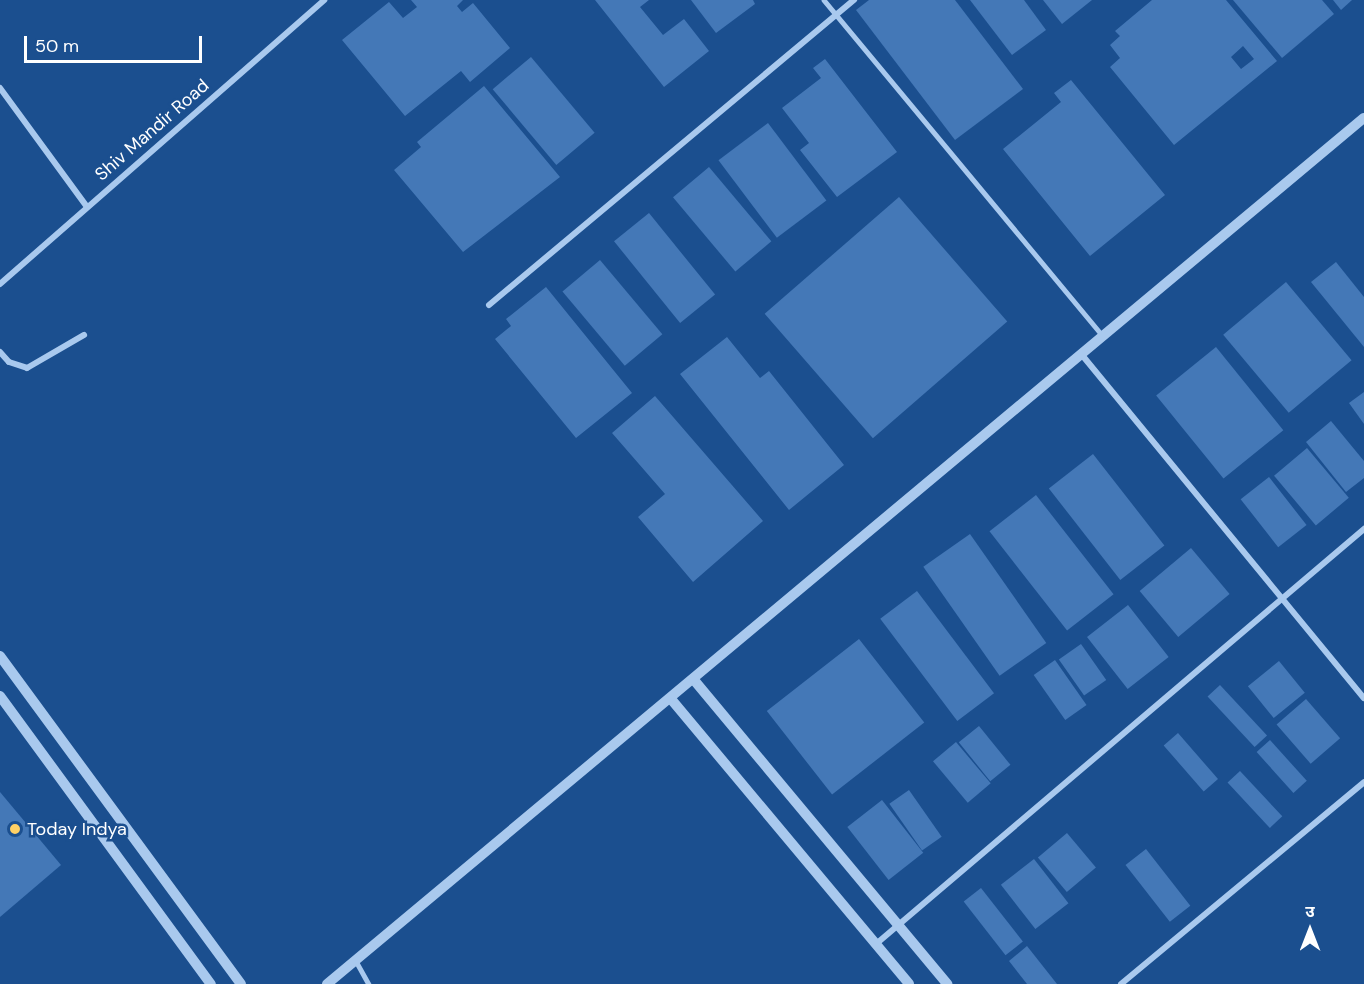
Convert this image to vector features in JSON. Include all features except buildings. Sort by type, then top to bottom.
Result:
[{"type":"street","name":"Shiv Mandir Road","points":[[0,284],[324,0]]},
{"type":"street","points":[[489,305],[854,0]]},
{"type":"street","points":[[0,87],[87,207]]},
{"type":"street","points":[[327,984],[694,680],[1364,118]]},
{"type":"street","points":[[0,352],[9,362],[27,368],[84,335]]},
{"type":"street","points":[[1082,355],[1364,698]]},
{"type":"street","points":[[876,944],[1364,529]]},
{"type":"street","points":[[0,656],[241,984]]},
{"type":"street","points":[[694,680],[947,984]]},
{"type":"street","points":[[0,696],[211,984]]},
{"type":"street","points":[[671,699],[909,984]]},
{"type":"street","points":[[1121,984],[1364,782]]},
{"type":"lane","points":[[824,0],[1103,337]]},
{"type":"lane","points":[[356,961],[369,984]]},
{"type":"place","name":"Today Indya","points":[[15,829]]}]
